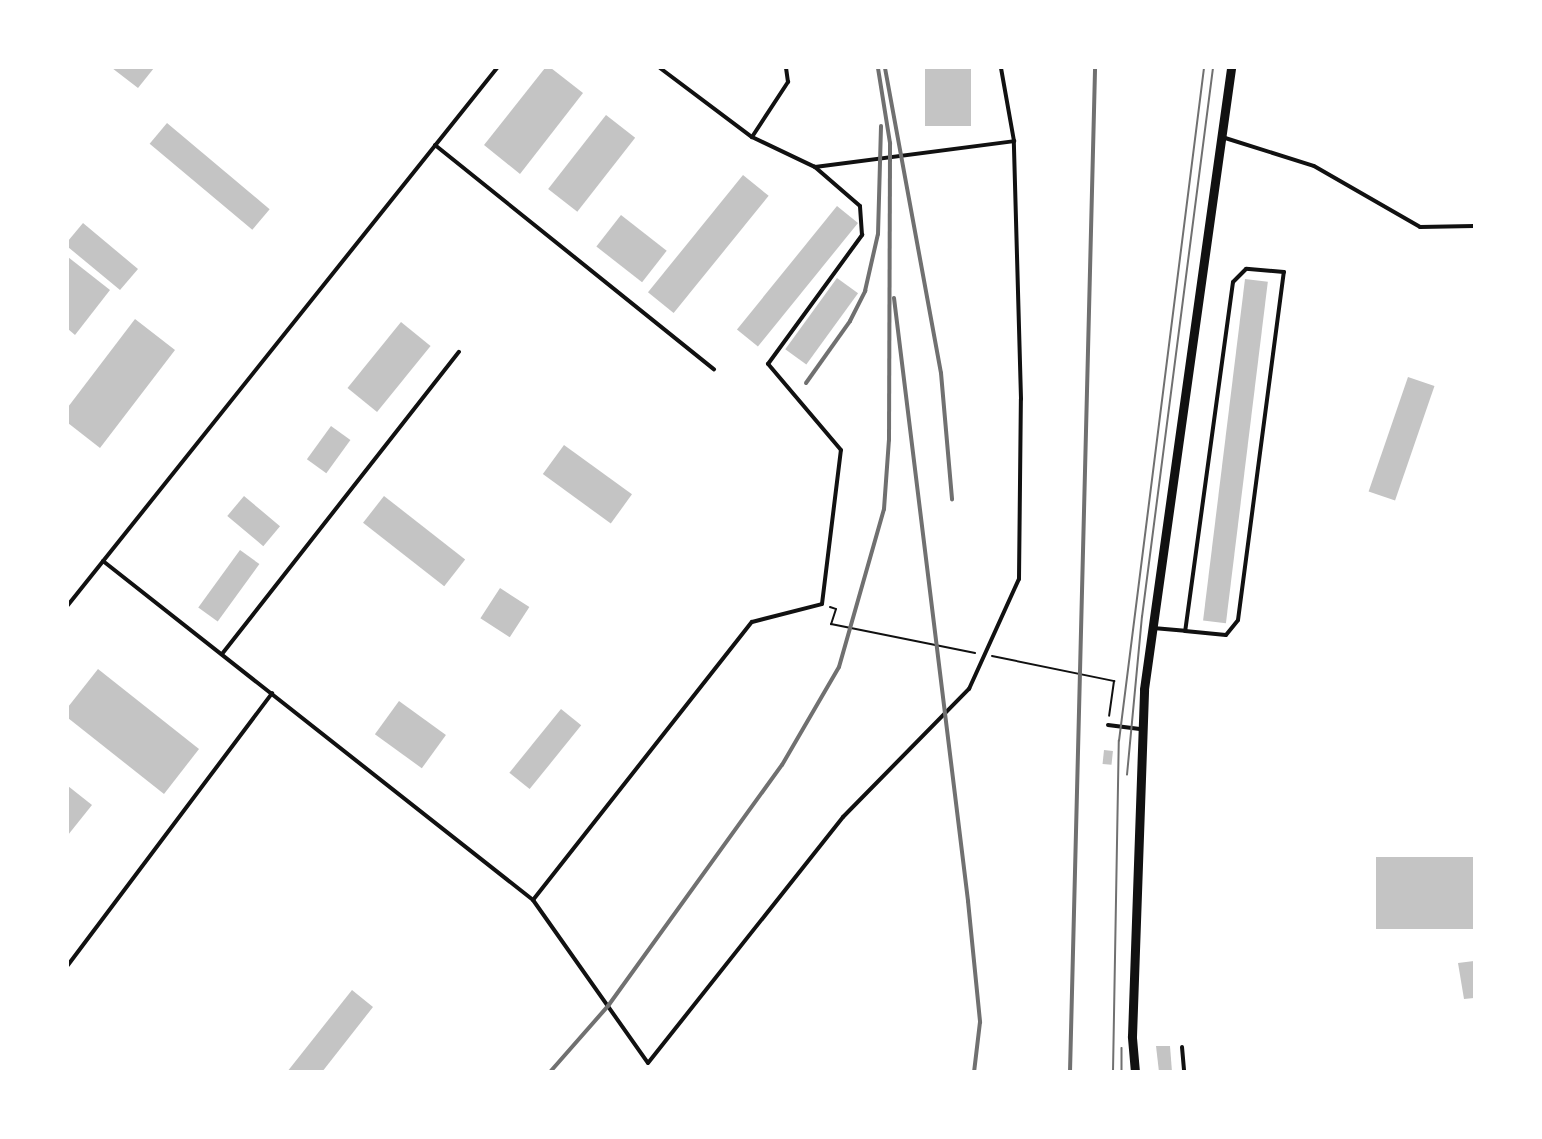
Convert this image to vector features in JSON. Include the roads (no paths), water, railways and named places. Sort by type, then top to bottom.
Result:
[{"type":"street","points":[[1135,1071],[1132,1036],[1143,729],[1152,627],[1231,68]]},
{"type":"lane","points":[[68,605],[497,68]]},
{"type":"lane","points":[[533,900],[752,622],[822,604],[841,450],[768,364],[862,235],[860,206],[815,167],[752,137],[660,68]]},
{"type":"lane","points":[[752,137],[788,82],[786,68]]},
{"type":"lane","points":[[103,561],[533,900],[648,1063],[843,817],[969,689],[1019,579],[1021,399],[1014,141],[1001,68]]},
{"type":"lane","points":[[1221,137],[1314,166],[1420,227],[1474,226]]},
{"type":"lane","points":[[815,167],[1014,141]]},
{"type":"lane","points":[[435,145],[714,369]]},
{"type":"lane","points":[[1152,627],[1185,631],[1226,634],[1238,620],[1284,272],[1246,269],[1233,282],[1185,631]]},
{"type":"lane","points":[[222,654],[459,352]]},
{"type":"lane","points":[[68,965],[272,693]]},
{"type":"lane","points":[[1108,724],[1143,729]]},
{"type":"lane","points":[[1182,1047],[1184,1071]]},
{"type":"tram line","points":[[1113,1072],[1119,741],[1204,68]]},
{"type":"tram line","points":[[1127,775],[1142,617],[1213,68]]},
{"type":"tram line","points":[[1122,1048],[1122,1072]]},
{"type":"railway","points":[[550,1072],[608,1006],[782,765],[839,667],[884,509],[889,440],[890,143],[878,68]]},
{"type":"railway","points":[[885,68],[941,373],[952,500]]},
{"type":"railway","points":[[1070,1072],[1095,68]]},
{"type":"railway","points":[[806,383],[850,321],[865,291],[878,234],[881,126]]},
{"type":"railway","points":[[894,298],[968,901],[980,1022],[974,1072]]}]
